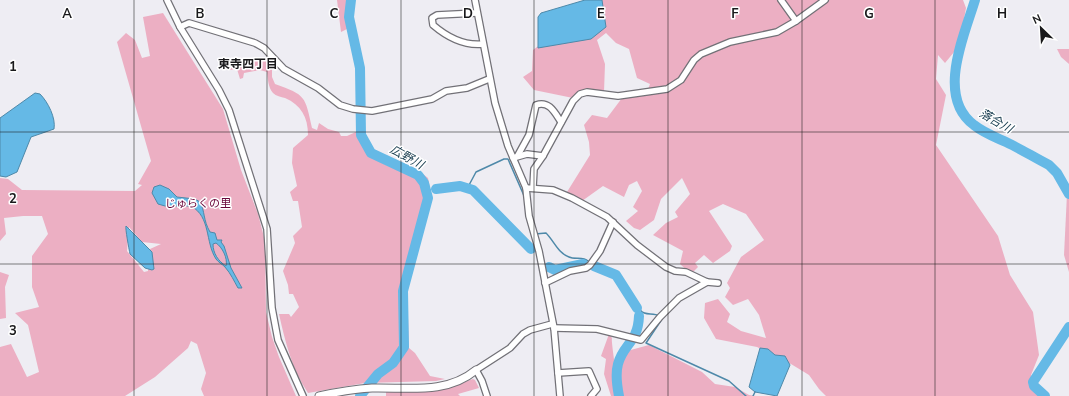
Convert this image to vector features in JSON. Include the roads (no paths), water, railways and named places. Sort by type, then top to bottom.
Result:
[{"type":"main road","points":[[320,396],[370,388],[439,387],[456,382],[476,370]]},
{"type":"street","points":[[167,0],[180,27],[219,90],[229,110],[267,229],[272,308],[278,340],[303,396]]},
{"type":"street","points":[[474,0],[478,13],[489,79],[502,130],[516,156],[526,188],[529,216],[553,326],[560,396]]},
{"type":"street","points":[[781,0],[796,21]]},
{"type":"street","points":[[533,187],[534,169],[543,156],[573,101],[580,94],[587,92],[618,96],[667,89],[681,80],[694,60],[701,54],[730,42],[777,32],[796,21],[825,0]]},
{"type":"street","points":[[478,13],[437,15],[432,18],[433,25],[455,40],[472,44],[483,44]]},
{"type":"street","points":[[180,27],[189,23],[255,43],[264,48],[284,69],[318,88],[340,105],[353,109],[372,111],[432,99],[446,91],[467,88],[489,79]]},
{"type":"street","points":[[516,156],[529,135],[536,105],[547,105],[552,109],[561,122]]},
{"type":"street","points":[[516,156],[543,156]]},
{"type":"street","points":[[526,188],[533,187],[553,190],[607,217],[637,245],[666,267],[675,271],[686,272],[707,282],[718,283]]},
{"type":"street","points":[[545,284],[570,271],[586,268],[590,265],[600,251],[613,222]]},
{"type":"street","points":[[487,396],[476,370],[510,348],[523,334],[530,330],[553,326],[597,328],[641,340],[660,317],[679,298],[707,282]]},
{"type":"street","points":[[558,373],[589,370],[597,389],[591,396]]},
{"type":"water","points":[[585,0],[602,0],[606,27],[591,39],[538,48],[538,17],[541,13]]},
{"type":"water","points":[[35,93],[40,94],[46,101],[53,115],[54,129],[31,137],[17,172],[6,177],[0,176],[0,118]]},
{"type":"water","points":[[160,185],[169,189],[177,197],[195,199],[200,202],[208,228],[210,232],[215,233],[217,240],[222,240],[221,242],[224,246],[231,268],[242,288],[238,288],[225,267],[216,259],[210,245],[205,223],[197,211],[191,206],[165,206],[158,204],[152,193],[154,187]],"holes":[[[216,243],[225,256],[226,266],[215,254],[213,244]]]},
{"type":"water","points":[[126,226],[152,252],[154,269],[152,270],[145,268],[130,254]]},
{"type":"water","points":[[760,348],[768,349],[775,355],[785,356],[790,365],[777,396],[755,392],[749,387]]},
{"type":"waterway","name":"広野川","points":[[351,0],[349,17],[360,68],[361,135],[371,153],[418,175],[424,183],[428,198],[403,291],[404,347],[393,363],[378,374],[360,396]]},
{"type":"waterway","name":"落合川","points":[[975,0],[956,66],[955,83],[957,99],[963,113],[974,125],[990,135],[1049,165],[1057,173],[1069,194]]},
{"type":"waterway","points":[[468,187],[476,172],[504,159],[508,159],[525,198]]},
{"type":"waterway","points":[[436,189],[460,186],[473,190],[531,249]]},
{"type":"waterway","points":[[535,234],[546,233],[562,253],[571,258],[584,259],[588,261]]},
{"type":"waterway","points":[[549,267],[555,270],[583,264]]},
{"type":"waterway","points":[[594,266],[616,275],[637,308]]},
{"type":"waterway","points":[[632,298],[635,299],[641,311],[647,314],[655,314],[659,316]]},
{"type":"waterway","points":[[619,396],[616,376],[617,368],[620,357],[636,332],[639,316]]},
{"type":"waterway","points":[[662,319],[646,343],[729,381],[746,396]]},
{"type":"waterway","name":"落合川","points":[[1045,396],[1034,386],[1033,382],[1069,327]]},
{"type":"waterway","points":[[753,396],[755,392]]},
{"type":"district","name":"東寺四丁目","points":[[248,64]]},
{"type":"park label","name":"じゅらくの里","points":[[198,203]]}]
